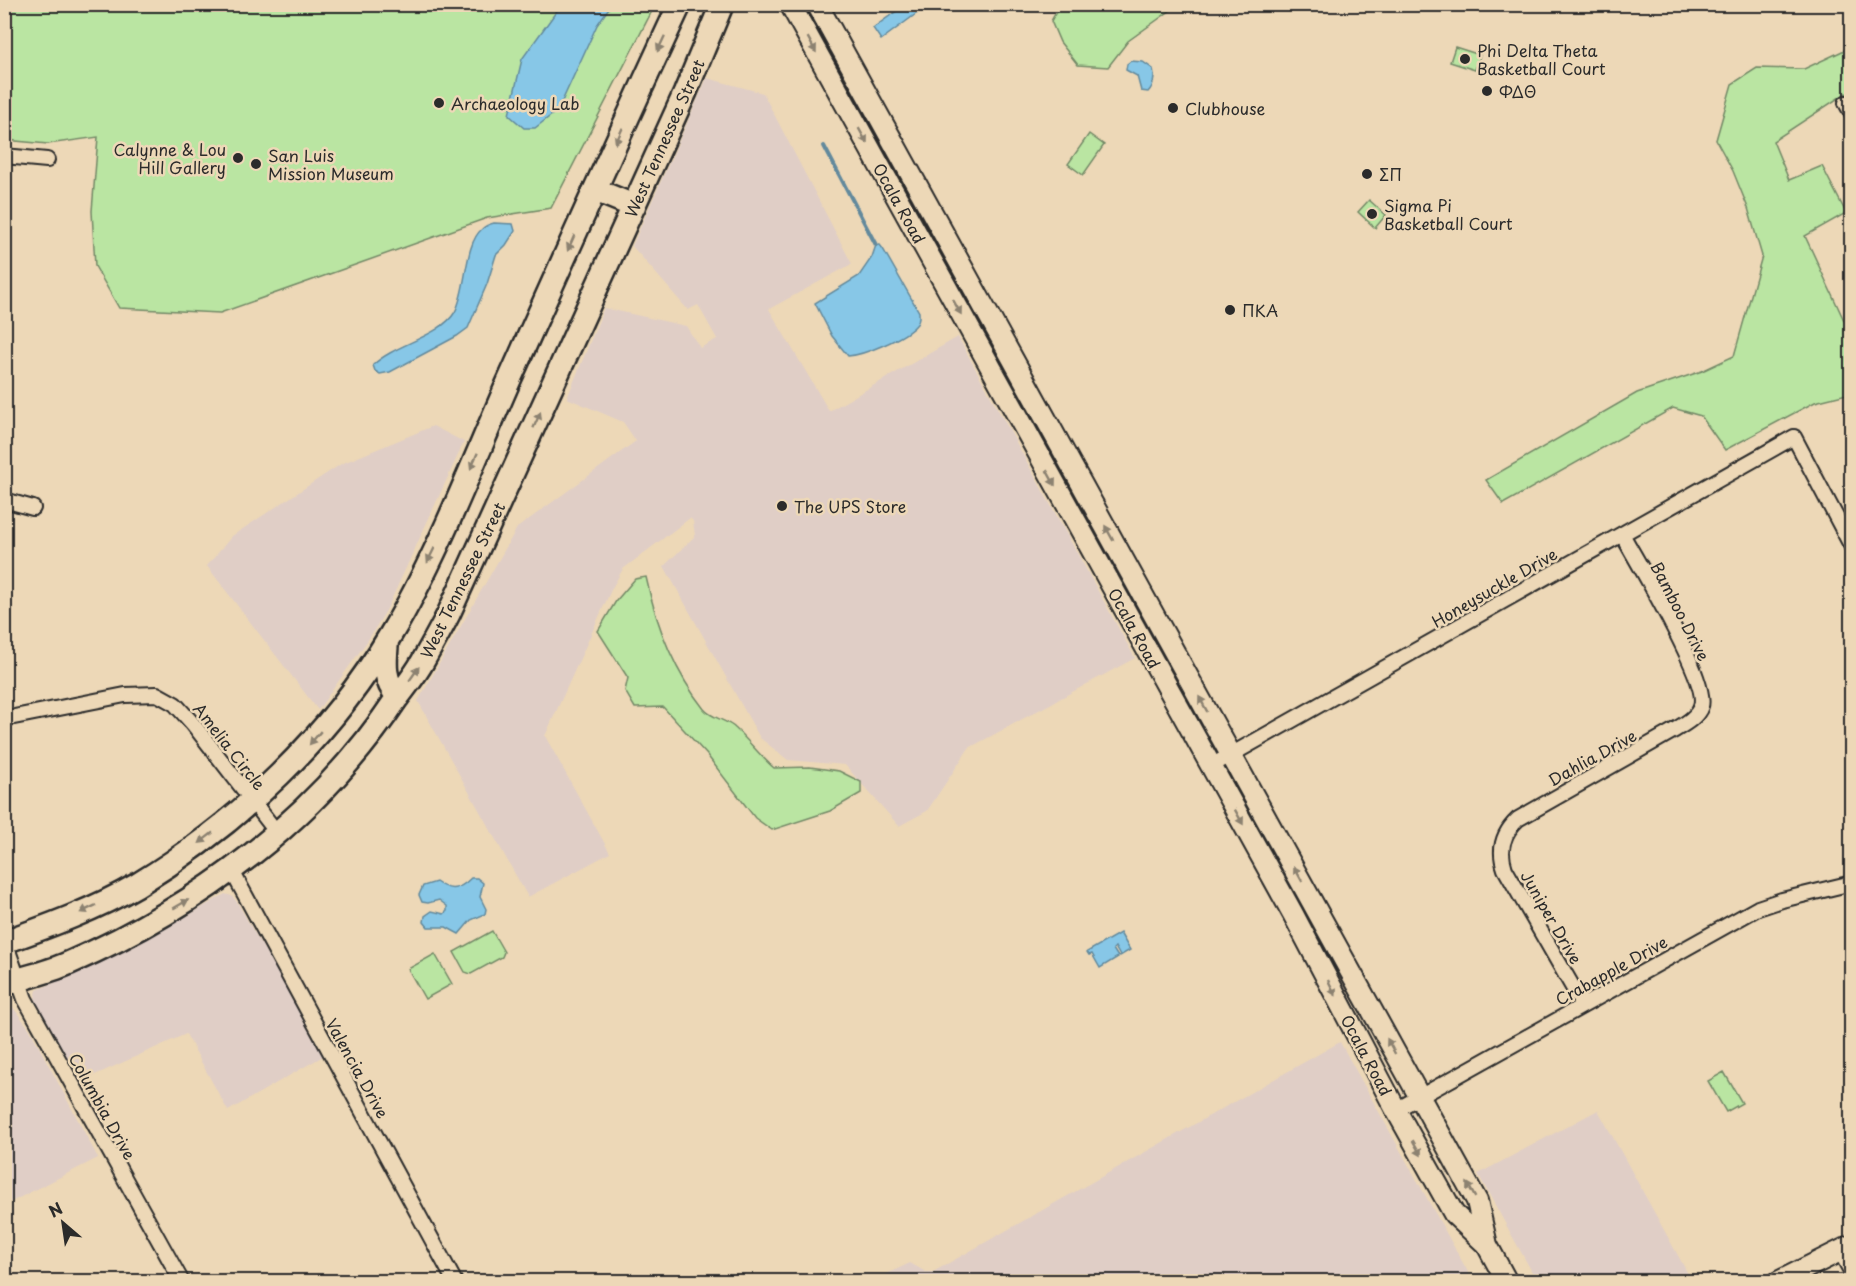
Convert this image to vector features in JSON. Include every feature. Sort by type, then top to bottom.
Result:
[{"type":"main road","points":[[5,942],[76,915],[136,885],[202,841],[252,801],[307,748],[342,705],[388,640],[445,527],[680,4]]},
{"type":"main road","name":"Ocala Road","points":[[790,4],[1304,935],[1396,1110],[1454,1214],[1487,1245]]},
{"type":"main road","name":"Ocala Road","points":[[817,4],[1477,1201],[1487,1245],[1507,1281]]},
{"type":"main road","name":"West Tennessee Street","points":[[11,982],[68,964],[136,931],[231,871],[304,811],[342,770],[385,717],[423,662],[449,613],[724,6]]},
{"type":"main road","points":[[595,190],[634,206]]},
{"type":"main road","points":[[445,527],[480,545]]},
{"type":"main road","points":[[388,640],[387,680],[398,697]]},
{"type":"main road","points":[[1778,1281],[1846,1248]]},
{"type":"street","points":[[834,85],[857,76]]},
{"type":"street","points":[[4,156],[47,160]]},
{"type":"street","name":"Honeysuckle Drive","points":[[1211,766],[1794,437],[1851,547]]},
{"type":"street","points":[[4,500],[33,508]]},
{"type":"street","name":"Bamboo Drive","points":[[1622,534],[1689,657],[1699,684],[1701,705]]},
{"type":"street","name":"Amelia Circle","points":[[4,719],[125,695],[157,694],[175,704],[193,724],[278,834]]},
{"type":"street","name":"Dahlia Drive","points":[[1503,841],[1508,828],[1518,819],[1673,731],[1693,717],[1701,705]]},
{"type":"street","name":"Juniper Drive","points":[[1503,841],[1501,857],[1505,868],[1583,1005]]},
{"type":"street","name":"Valencia Drive","points":[[231,871],[455,1281]]},
{"type":"street","name":"Crabapple Drive","points":[[1396,1110],[1758,908],[1851,883]]},
{"type":"street","name":"Columbia Drive","points":[[5,942],[11,982],[25,999],[182,1281]]},
{"type":"street","points":[[1846,1248],[1851,1273]]},
{"type":"shaded area","points":[[707,78],[763,93],[852,264],[769,309],[829,411],[958,337],[1135,658],[969,748],[927,811],[899,826],[845,765],[788,760],[760,738],[664,566],[695,536],[693,521],[690,518],[623,569],[612,588],[545,736],[610,853],[528,897],[418,701],[517,528],[636,441],[623,422],[567,398],[604,308],[686,326],[700,348],[717,339],[698,305],[688,310],[632,246]]},
{"type":"shaded area","points":[[433,426],[464,442],[387,609],[318,710],[207,566],[232,536],[341,464]]},
{"type":"shaded area","points":[[225,894],[232,896],[237,902],[325,1055],[228,1111],[186,1034],[77,1083],[44,1022],[35,998],[37,990],[137,945]]},
{"type":"shaded area","points":[[5,1001],[8,1001],[29,1028],[98,1158],[5,1205]]},
{"type":"shaded area","points":[[1340,1042],[1473,1281],[872,1281],[910,1263],[926,1272],[933,1272]]},
{"type":"shaded area","points":[[1598,1110],[1692,1281],[1537,1281],[1478,1174]]},
{"type":"green space","points":[[4,5],[655,5],[551,208],[487,218],[220,313],[119,308],[95,266],[92,211],[98,137],[48,144],[5,140]]},
{"type":"green space","points":[[1060,5],[1178,5],[1128,41],[1108,67],[1078,65],[1060,42],[1051,21]]},
{"type":"green space","name":"Phi Delta Theta Basketball Court","points":[[1455,47],[1480,55],[1475,70],[1450,62]]},
{"type":"green space","points":[[1851,47],[1851,99],[1846,93],[1773,141],[1789,180],[1822,166],[1846,213],[1805,236],[1851,332],[1851,393],[1815,402],[1725,450],[1701,416],[1673,408],[1503,504],[1486,480],[1637,393],[1702,371],[1734,356],[1762,256],[1748,208],[1733,171],[1716,140],[1732,84],[1757,68],[1804,69]]},
{"type":"green space","points":[[1089,134],[1104,145],[1083,175],[1068,164]]},
{"type":"green space","name":"Sigma Pi Basketball Court","points":[[1369,200],[1386,215],[1375,228],[1358,212]]},
{"type":"green space","points":[[646,577],[655,612],[675,663],[704,709],[735,728],[774,768],[810,767],[839,771],[861,782],[861,793],[830,811],[772,830],[755,818],[707,755],[663,707],[635,708],[625,691],[628,678],[598,631],[616,601],[635,579]]},
{"type":"green space","points":[[492,931],[504,952],[502,957],[471,974],[465,972],[454,952]]},
{"type":"green space","points":[[435,954],[452,984],[425,999],[408,969]]},
{"type":"green space","points":[[1724,1072],[1742,1103],[1726,1112],[1708,1081]]},
{"type":"water","points":[[561,5],[611,5],[597,25],[558,110],[535,128],[524,128],[509,115],[522,59]]},
{"type":"water","points":[[905,5],[928,5],[881,40],[873,28]]},
{"type":"water","points":[[1131,61],[1143,62],[1153,69],[1152,87],[1148,92],[1141,91],[1137,76],[1126,70],[1127,64]]},
{"type":"water","points":[[494,223],[513,224],[515,231],[496,255],[487,284],[468,328],[390,372],[380,374],[375,371],[373,365],[382,358],[429,334],[455,312],[462,292],[472,245],[483,228]]},
{"type":"water","points":[[876,245],[880,245],[883,249],[919,312],[919,320],[911,330],[894,340],[864,353],[848,356],[832,336],[815,303],[859,276],[872,257]]},
{"type":"water","points":[[471,878],[477,878],[483,883],[480,897],[486,909],[485,914],[471,920],[459,934],[446,927],[428,927],[424,922],[425,916],[432,911],[444,914],[447,906],[439,900],[422,902],[419,895],[423,886],[436,882],[454,888]]},
{"type":"water","points":[[1120,933],[1130,950],[1120,956],[1115,947],[1113,949],[1118,957],[1100,968],[1092,954],[1089,955],[1087,952]]},
{"type":"waterway","points":[[824,146],[876,245]]},
{"type":"place","name":"Phi Delta Theta Basketball Court","points":[[1465,59]]},
{"type":"place","name":"ΦΔΘ","points":[[1487,91]]},
{"type":"place","name":"Archaeology Lab","points":[[439,103]]},
{"type":"place","name":"Clubhouse","points":[[1173,108]]},
{"type":"place","name":"Calynne & Lou Hill Gallery","points":[[238,158]]},
{"type":"place","name":"San Luis Mission Museum","points":[[256,164]]},
{"type":"place","name":"ΣΠ","points":[[1367,174]]},
{"type":"place","name":"Sigma Pi Basketball Court","points":[[1372,214]]},
{"type":"place","name":"ΠΚΑ","points":[[1230,310]]},
{"type":"place","name":"The UPS Store","points":[[782,506]]}]
